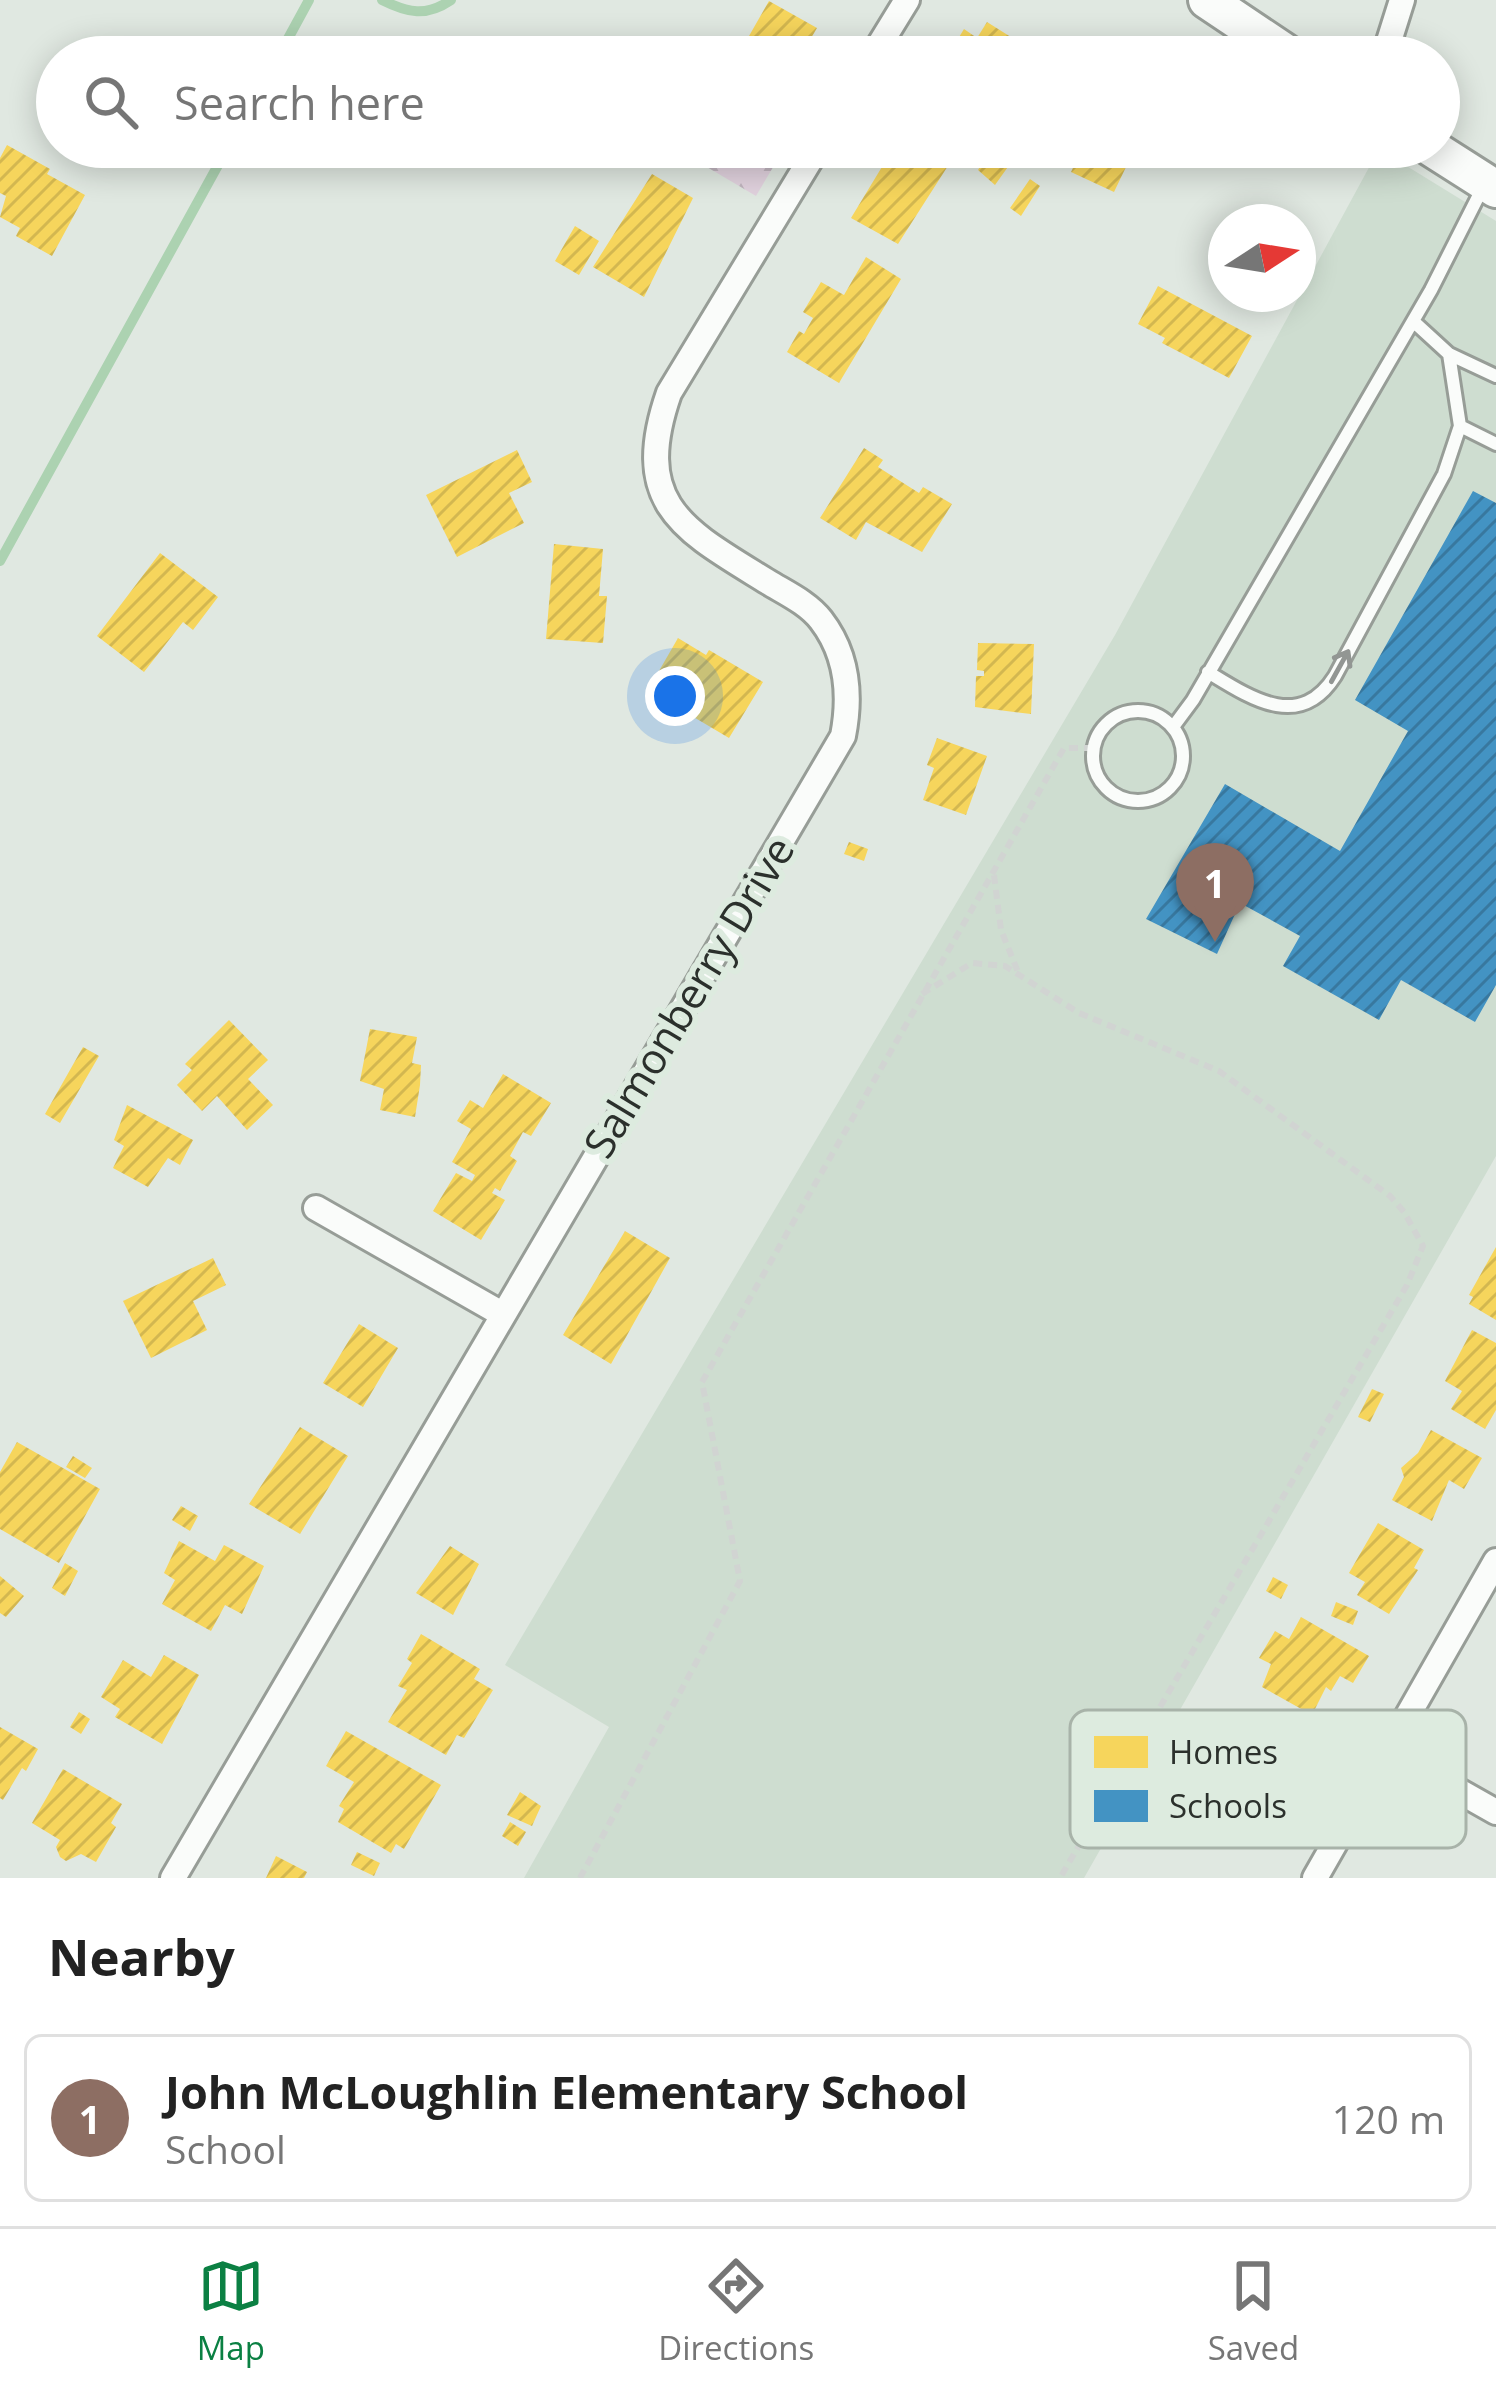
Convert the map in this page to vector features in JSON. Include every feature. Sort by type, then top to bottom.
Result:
[{"type":"main road","points":[[1207,0],[1261,36]]},
{"type":"main road","points":[[1460,166],[1491,186]]},
{"type":"street","points":[[885,36],[907,0]]},
{"type":"street","points":[[1391,36],[1402,0]]},
{"type":"street","name":"Salmonberry Drive","points":[[173,1878],[843,736],[848,684],[841,657],[819,617],[676,519],[659,477],[657,457],[657,436],[669,392],[805,168]]},
{"type":"street","points":[[316,1208],[502,1314]]},
{"type":"street","points":[[1411,1710],[1496,1561]]},
{"type":"street","points":[[1466,1795],[1496,1812]]},
{"type":"street","points":[[1315,1878],[1332,1848]]},
{"type":"lane","points":[[1173,727],[1491,186]]},
{"type":"lane","points":[[1413,321],[1449,354],[1496,376]]},
{"type":"lane","points":[[1208,672],[1253,700],[1294,707],[1321,697],[1444,474],[1460,426],[1449,354]]},
{"type":"lane","points":[[1460,426],[1496,444]]},
{"type":"lane","points":[[1133,711],[1157,715],[1173,727],[1182,742],[1183,763],[1175,783],[1154,799],[1138,802],[1122,799],[1102,785],[1092,762],[1093,748],[1115,716],[1133,711]]},
{"type":"path","points":[[580,1878],[740,1581],[702,1382],[1064,748],[1093,748]]},
{"type":"path","points":[[994,871],[1001,930],[1018,971]]},
{"type":"path","points":[[922,994],[972,963],[988,962],[1018,971],[1079,1013],[1219,1071],[1390,1196],[1424,1246],[1407,1285],[1158,1710]]},
{"type":"path","points":[[1060,1878],[1078,1848]]},
{"type":"shaded area","points":[[1369,168],[1410,168],[1496,221],[1496,1156],[1180,1710],[1070,1710],[1070,1848],[1101,1848],[1084,1878],[524,1878],[609,1727],[505,1665],[1115,635],[1290,312],[1316,312],[1316,265]]},
{"type":"green space","points":[[709,168],[773,168],[756,196]]},
{"type":"building: Homes","points":[[769,1],[817,28],[812,36],[749,36]]},
{"type":"building: Homes","points":[[987,22],[1009,36],[978,36]]},
{"type":"building: Homes","points":[[7,145],[36,161],[36,168],[48,168],[47,174],[85,195],[52,256],[16,236],[20,228],[0,217],[6,196],[0,193],[0,158]]},
{"type":"building: Homes","points":[[881,168],[947,168],[898,244],[851,218]]},
{"type":"building: Homes","points":[[979,168],[1007,168],[995,185]]},
{"type":"building: Homes","points":[[1073,168],[1126,168],[1114,192],[1071,172]]},
{"type":"building: Homes","points":[[652,174],[693,198],[644,297],[593,267]]},
{"type":"building: Homes","points":[[1030,179],[1040,186],[1021,216],[1010,208]]},
{"type":"building: Homes","points":[[575,226],[599,241],[579,275],[555,261]]},
{"type":"building: Homes","points":[[866,257],[901,279],[839,383],[787,352],[813,318],[803,312],[821,282],[844,295]]},
{"type":"building: Homes","points":[[1158,286],[1252,336],[1229,378],[1162,343],[1165,338],[1138,324]]},
{"type":"building: Homes","points":[[864,448],[883,460],[878,467],[919,493],[923,487],[952,504],[922,552],[866,522],[856,540],[820,518]]},
{"type":"building: Homes","points":[[517,450],[532,482],[509,493],[524,523],[457,557],[426,495]]},
{"type":"building: Homes","points":[[554,544],[603,549],[599,596],[607,596],[603,643],[546,639]]},
{"type":"building: Homes","points":[[160,553],[218,597],[193,630],[183,622],[144,672],[97,636]]},
{"type":"building: Homes","points":[[678,638],[763,682],[729,738],[648,690]]},
{"type":"building: Homes","points":[[978,643],[1034,644],[1031,714],[975,707],[976,676],[984,676],[984,671],[977,670]]},
{"type":"building: Homes","points":[[937,738],[987,756],[966,815],[923,800],[934,768],[927,765]]},
{"type":"building: Homes","points":[[849,842],[868,849],[864,861],[844,854]]},
{"type":"building: Homes","points":[[229,1020],[268,1060],[248,1079],[273,1105],[247,1130],[217,1096],[202,1111],[177,1085],[192,1070],[185,1064]]},
{"type":"building: Homes","points":[[370,1029],[417,1037],[412,1063],[421,1065],[415,1117],[380,1110],[384,1089],[360,1081]]},
{"type":"building: Homes","points":[[83,1047],[99,1056],[60,1123],[45,1114]]},
{"type":"building: Homes","points":[[503,1074],[551,1103],[531,1136],[523,1132],[510,1156],[517,1161],[500,1191],[495,1188],[492,1193],[505,1200],[481,1240],[433,1211],[456,1173],[472,1181],[475,1175],[452,1162],[471,1129],[457,1121],[470,1100],[483,1108]]},
{"type":"building: Homes","points":[[127,1105],[193,1140],[180,1165],[168,1158],[148,1187],[113,1168],[124,1146],[114,1140]]},
{"type":"building: Homes","points":[[625,1231],[670,1258],[611,1364],[563,1335]]},
{"type":"building: Homes","points":[[1496,1247],[1496,1320],[1469,1304],[1473,1297],[1469,1295]]},
{"type":"building: Homes","points":[[213,1258],[226,1285],[193,1301],[207,1330],[151,1358],[123,1301]]},
{"type":"building: Homes","points":[[359,1324],[398,1348],[363,1407],[323,1383]]},
{"type":"building: Homes","points":[[1472,1330],[1496,1343],[1496,1410],[1485,1429],[1451,1409],[1462,1391],[1445,1381]]},
{"type":"building: Homes","points":[[1372,1389],[1384,1394],[1370,1422],[1358,1417]]},
{"type":"building: Homes","points":[[300,1427],[348,1456],[300,1534],[249,1504]]},
{"type":"building: Homes","points":[[1431,1430],[1482,1458],[1464,1489],[1449,1480],[1432,1521],[1392,1500],[1404,1477],[1401,1468],[1418,1453]]},
{"type":"building: Homes","points":[[17,1442],[100,1489],[59,1563],[0,1529],[0,1472]]},
{"type":"building: Homes","points":[[73,1456],[92,1468],[85,1478],[66,1467]]},
{"type":"building: Homes","points":[[181,1506],[198,1516],[190,1531],[172,1520]]},
{"type":"building: Homes","points":[[1378,1523],[1424,1550],[1414,1568],[1418,1570],[1389,1614],[1357,1595],[1365,1582],[1349,1573]]},
{"type":"building: Homes","points":[[179,1541],[215,1561],[224,1545],[264,1566],[242,1614],[225,1605],[211,1631],[162,1604],[175,1580],[164,1573]]},
{"type":"building: Homes","points":[[450,1546],[479,1564],[453,1615],[416,1593]]},
{"type":"building: Homes","points":[[65,1563],[78,1571],[65,1596],[52,1588]]},
{"type":"building: Homes","points":[[0,1576],[24,1596],[6,1617],[0,1613]]},
{"type":"building: Homes","points":[[1273,1577],[1288,1585],[1281,1599],[1266,1591]]},
{"type":"building: Homes","points":[[1336,1602],[1358,1611],[1353,1625],[1331,1616]]},
{"type":"building: Homes","points":[[1301,1617],[1369,1656],[1353,1683],[1340,1676],[1331,1691],[1326,1687],[1314,1710],[1303,1710],[1262,1687],[1271,1664],[1259,1658],[1275,1631],[1289,1639]]},
{"type":"building: Homes","points":[[421,1634],[480,1669],[474,1679],[493,1690],[464,1738],[457,1735],[446,1755],[388,1722],[407,1690],[398,1686]]},
{"type":"building: Homes","points":[[164,1655],[199,1675],[162,1744],[115,1717],[120,1709],[101,1697],[123,1660],[151,1677]]},
{"type":"building: Homes","points":[[79,1712],[90,1719],[81,1734],[70,1727]]},
{"type":"building: Homes","points":[[0,1727],[38,1749],[3,1800],[0,1798]]},
{"type":"building: Homes","points":[[346,1731],[441,1785],[404,1849],[396,1844],[391,1853],[338,1822],[344,1809],[339,1806],[354,1782],[326,1766]]},
{"type":"building: Homes","points":[[63,1769],[122,1804],[111,1823],[116,1827],[96,1862],[81,1854],[66,1861],[56,1847],[60,1840],[32,1823]]},
{"type":"building: Homes","points":[[520,1792],[541,1806],[532,1826],[507,1815]]},
{"type":"building: Homes","points":[[510,1822],[526,1832],[518,1846],[502,1836]]},
{"type":"building: Homes","points":[[357,1852],[380,1863],[374,1876],[351,1865]]},
{"type":"building: Homes","points":[[276,1856],[307,1872],[304,1878],[266,1878]]},
{"type":"building: Schools","points":[[1473,491],[1496,503],[1496,985],[1475,1022],[1401,980],[1379,1020],[1283,966],[1300,936],[1240,903],[1217,954],[1146,919],[1225,784],[1340,851],[1408,731],[1355,700]]},
{"type":"waterway","points":[[289,36],[309,0]]},
{"type":"waterway","points":[[382,0],[417,11],[451,0]]},
{"type":"waterway","points":[[0,561],[216,168]]},
{"type":"place","name":"John McLoughlin Elementary School","points":[[1215,942]]}]
